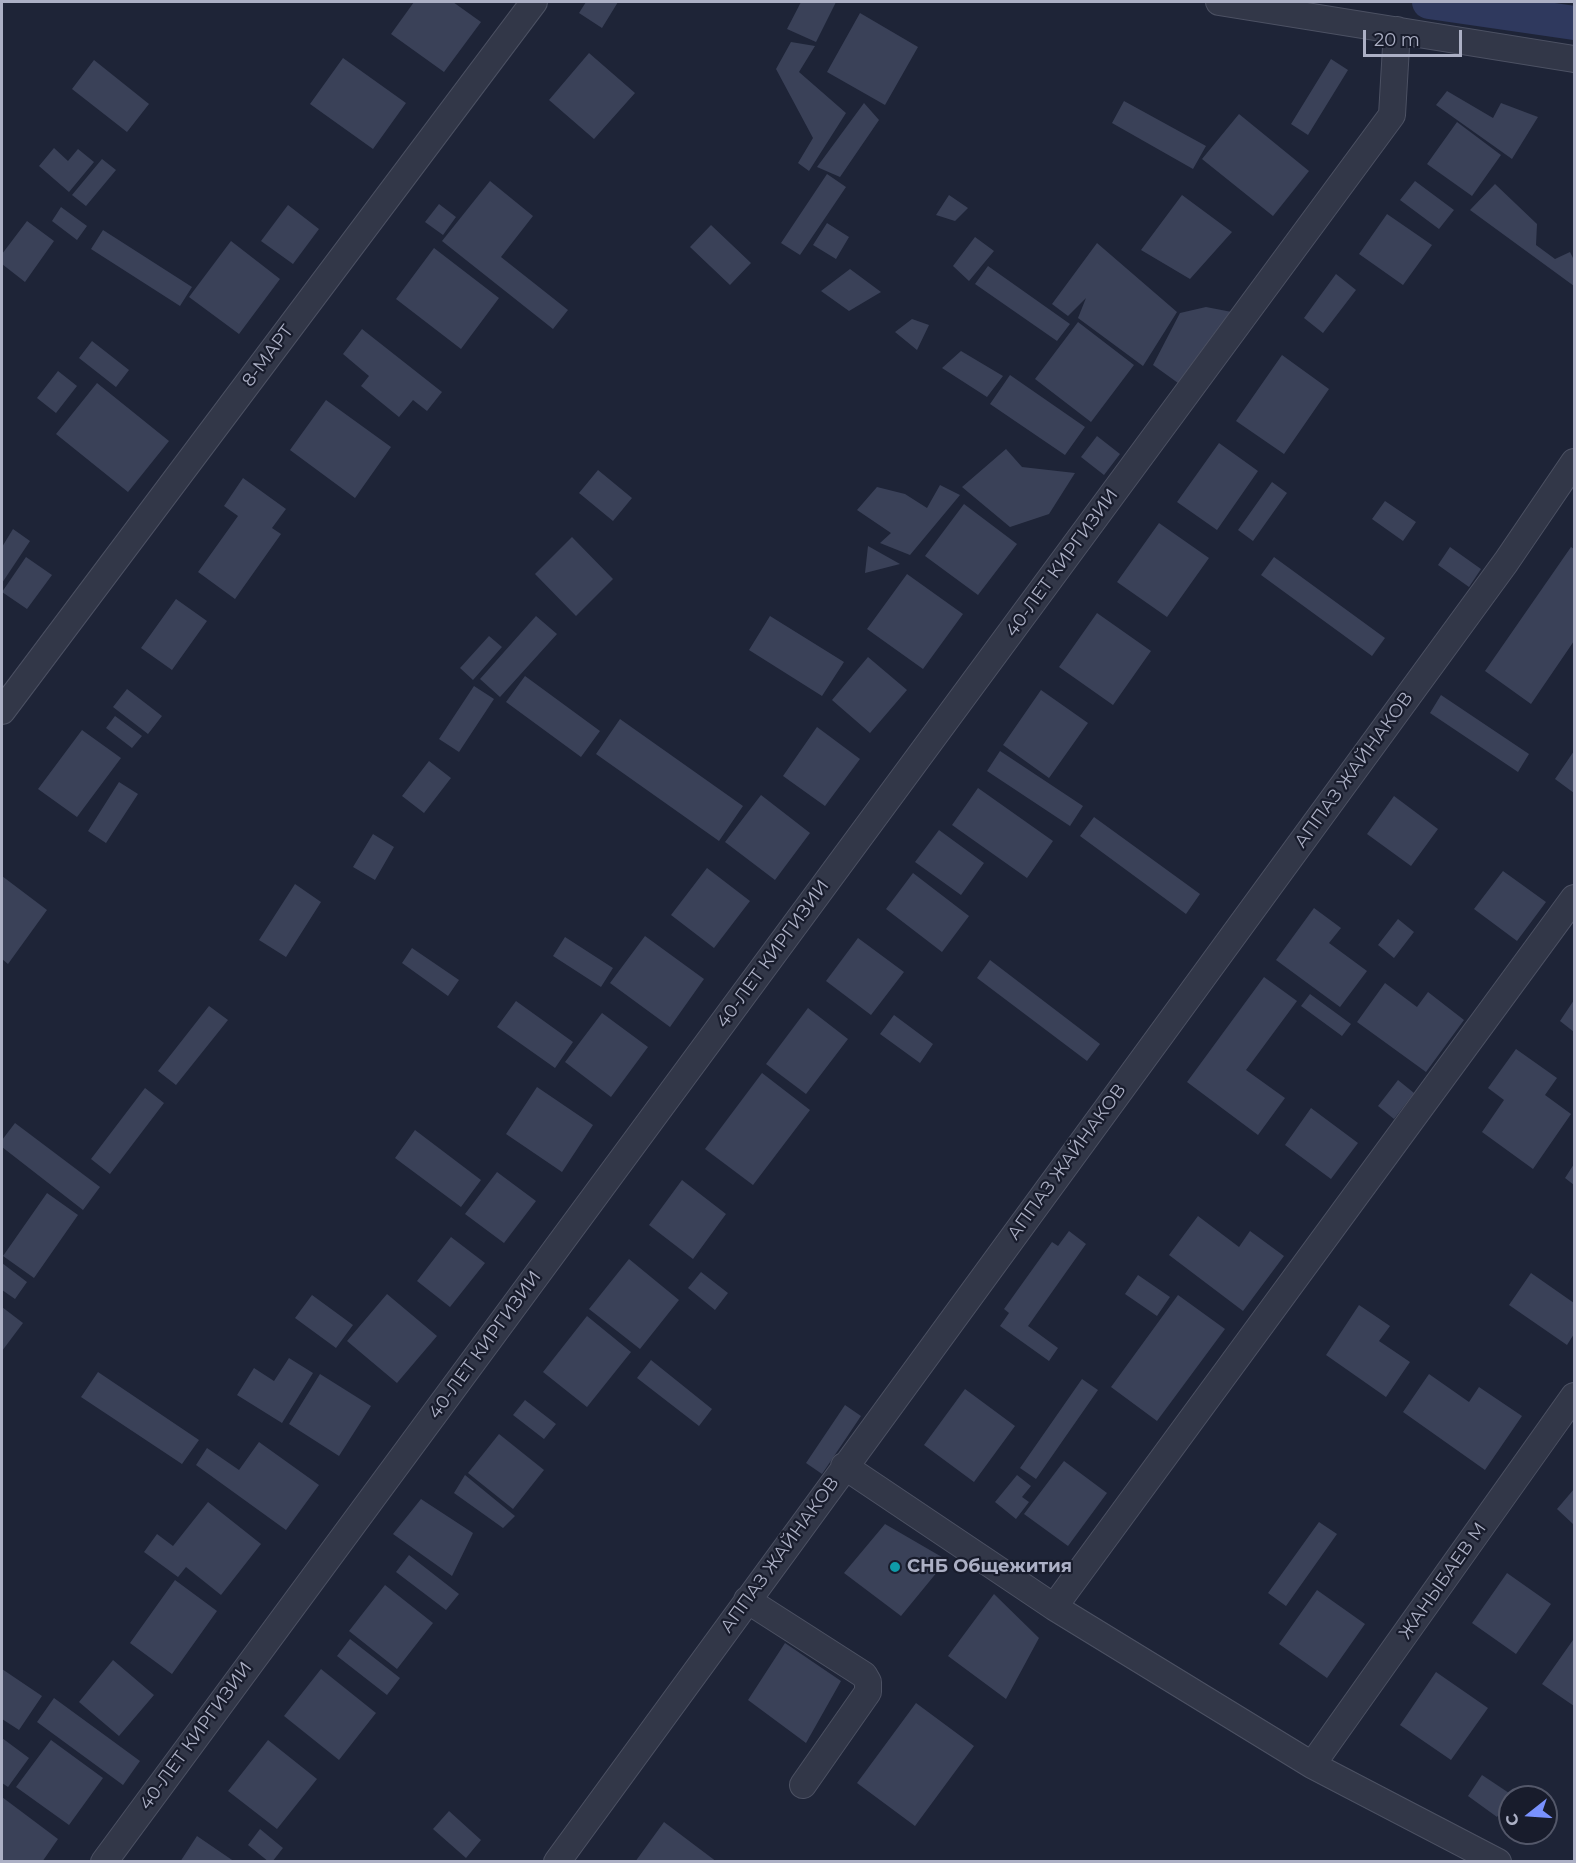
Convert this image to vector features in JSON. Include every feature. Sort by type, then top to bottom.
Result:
[{"type":"street","name":"8-МАРТ","points":[[2,711],[534,2]]},
{"type":"street","points":[[1219,2],[1575,59]]},
{"type":"street","name":"40-ЛЕТ КИРГИЗИИ","points":[[104,1862],[1392,115],[1396,30]]},
{"type":"street","name":"АППАЗ ЖАЙНАКОВ","points":[[557,1862],[1506,562],[1575,462]]},
{"type":"street","points":[[1054,1606],[1575,898]]},
{"type":"street","name":"ЖАНЫБАЕВ М","points":[[1312,1765],[1575,1396]]},
{"type":"street","points":[[844,1466],[1054,1606],[1312,1765],[1498,1862]]},
{"type":"street","points":[[747,1600],[864,1675],[868,1682],[868,1692],[803,1785]]},
{"type":"building","points":[[414,2],[453,2],[481,22],[444,72],[391,34]]},
{"type":"building","points":[[586,2],[618,2],[602,28],[579,13]]},
{"type":"building","points":[[801,2],[836,2],[816,42],[787,29]]},
{"type":"building","points":[[860,13],[918,47],[885,105],[827,72]]},
{"type":"building","points":[[791,42],[815,46],[799,72],[846,113],[809,171],[798,163],[813,138],[776,69]]},
{"type":"building","points":[[589,53],[635,93],[594,139],[549,100]]},
{"type":"building","points":[[343,58],[406,103],[373,149],[310,104]]},
{"type":"building","points":[[1331,59],[1348,70],[1308,135],[1291,124]]},
{"type":"building","points":[[94,60],[149,104],[127,132],[72,89]]},
{"type":"building","points":[[1447,91],[1493,118],[1501,103],[1538,117],[1512,159],[1436,105]]},
{"type":"building","points":[[1124,101],[1206,146],[1193,169],[1112,123]]},
{"type":"building","points":[[864,103],[879,120],[840,177],[817,167]]},
{"type":"building","points":[[1239,114],[1309,171],[1273,216],[1202,159]]},
{"type":"building","points":[[1457,122],[1501,155],[1472,196],[1427,164]]},
{"type":"building","points":[[54,148],[68,161],[78,149],[94,162],[69,192],[39,166]]},
{"type":"building","points":[[102,159],[116,170],[86,206],[72,195]]},
{"type":"building","points":[[827,174],[846,187],[800,255],[781,243]]},
{"type":"building","points":[[490,181],[533,216],[501,257],[568,310],[553,329],[442,241]]},
{"type":"building","points":[[1415,181],[1454,210],[1439,229],[1400,200]]},
{"type":"building","points":[[1495,184],[1537,224],[1536,245],[1555,259],[1570,252],[1574,260],[1574,286],[1470,210]]},
{"type":"building","points":[[949,195],[968,208],[955,221],[936,215]]},
{"type":"building","points":[[1182,195],[1232,232],[1190,279],[1141,250]]},
{"type":"building","points":[[439,204],[456,217],[443,235],[425,222]]},
{"type":"building","points":[[288,205],[319,229],[293,264],[261,241]]},
{"type":"building","points":[[61,207],[87,226],[77,240],[52,221]]},
{"type":"building","points":[[1387,214],[1432,245],[1403,285],[1359,254]]},
{"type":"building","points":[[27,221],[54,241],[25,282],[2,264],[2,254]]},
{"type":"building","points":[[827,223],[849,237],[836,259],[813,245]]},
{"type":"building","points":[[711,225],[751,263],[730,285],[690,247]]},
{"type":"building","points":[[103,230],[192,287],[180,306],[91,249]]},
{"type":"building","points":[[975,237],[994,251],[969,281],[953,266]]},
{"type":"building","points":[[231,241],[280,279],[239,334],[189,297]]},
{"type":"building","points":[[1097,243],[1177,312],[1143,366],[1078,318],[1086,298],[1068,316],[1052,304]]},
{"type":"building","points":[[434,248],[499,298],[461,349],[396,299]]},
{"type":"building","points":[[988,266],[1070,324],[1057,341],[975,284]]},
{"type":"building","points":[[850,269],[881,292],[849,311],[821,291]]},
{"type":"building","points":[[1336,274],[1356,290],[1323,333],[1304,318]]},
{"type":"building","points":[[1206,307],[1237,313],[1185,388],[1153,365],[1180,313]]},
{"type":"building","points":[[912,319],[929,325],[917,350],[895,332]]},
{"type":"building","points":[[1078,322],[1134,365],[1091,422],[1035,379]]},
{"type":"building","points":[[362,329],[442,392],[427,411],[413,400],[399,417],[361,386],[369,376],[343,354]]},
{"type":"building","points":[[92,341],[129,370],[116,387],[79,358]]},
{"type":"building","points":[[961,351],[1003,376],[987,397],[942,368]]},
{"type":"building","points":[[1282,355],[1329,389],[1284,454],[1236,421]]},
{"type":"building","points":[[58,371],[77,386],[56,413],[37,398]]},
{"type":"building","points":[[1010,375],[1085,427],[1065,455],[990,404]]},
{"type":"building","points":[[97,383],[169,441],[128,492],[56,434]]},
{"type":"building","points":[[326,400],[391,447],[355,498],[290,450]]},
{"type":"building","points":[[1097,436],[1120,454],[1104,475],[1081,457]]},
{"type":"building","points":[[1219,443],[1258,471],[1217,530],[1177,502]]},
{"type":"building","points":[[1006,449],[1022,467],[1075,473],[1049,514],[1010,527],[962,487]]},
{"type":"building","points":[[598,470],[632,498],[613,521],[579,493]]},
{"type":"building","points":[[243,478],[286,509],[272,528],[281,534],[235,599],[198,572],[238,516],[224,506]]},
{"type":"building","points":[[1272,482],[1287,493],[1253,541],[1238,530]]},
{"type":"building","points":[[940,485],[960,495],[910,555],[880,543],[891,533],[857,510],[877,487],[905,494],[927,508]]},
{"type":"building","points":[[1385,501],[1416,522],[1403,541],[1372,519]]},
{"type":"building","points":[[964,504],[1017,544],[978,595],[925,556]]},
{"type":"building","points":[[1159,523],[1209,558],[1167,617],[1117,582]]},
{"type":"building","points":[[13,529],[30,541],[2,583],[2,547]]},
{"type":"building","points":[[572,537],[613,579],[576,616],[535,574]]},
{"type":"building","points":[[868,546],[900,564],[865,573]]},
{"type":"building","points":[[1450,547],[1481,569],[1469,587],[1438,565]]},
{"type":"building","points":[[1571,547],[1574,549],[1574,641],[1531,704],[1485,671]]},
{"type":"building","points":[[26,557],[52,575],[27,609],[2,592]]},
{"type":"building","points":[[1274,557],[1385,638],[1372,656],[1261,575]]},
{"type":"building","points":[[907,574],[963,614],[923,669],[867,629]]},
{"type":"building","points":[[176,599],[207,621],[172,670],[141,648]]},
{"type":"building","points":[[1097,613],[1151,651],[1113,705],[1059,667]]},
{"type":"building","points":[[536,616],[557,634],[500,697],[480,679]]},
{"type":"building","points":[[770,616],[844,662],[822,696],[749,650]]},
{"type":"building","points":[[489,636],[502,647],[473,680],[460,668]]},
{"type":"building","points":[[868,657],[907,690],[870,733],[832,700]]},
{"type":"building","points":[[525,676],[600,731],[581,757],[506,702]]},
{"type":"building","points":[[474,686],[494,699],[459,752],[439,739]]},
{"type":"building","points":[[127,689],[162,716],[148,734],[113,707]]},
{"type":"building","points":[[1041,690],[1088,723],[1049,778],[1003,745]]},
{"type":"building","points":[[1441,695],[1529,754],[1518,772],[1430,713]]},
{"type":"building","points":[[115,716],[142,736],[132,748],[106,728]]},
{"type":"building","points":[[620,719],[743,806],[719,841],[596,754]]},
{"type":"building","points":[[817,727],[860,759],[825,806],[783,776]]},
{"type":"building","points":[[82,730],[121,758],[77,817],[38,789]]},
{"type":"building","points":[[1000,751],[1083,806],[1070,826],[987,771]]},
{"type":"building","points":[[1574,751],[1574,793],[1555,779]]},
{"type":"building","points":[[429,761],[451,778],[424,813],[402,796]]},
{"type":"building","points":[[119,782],[138,794],[106,843],[88,831]]},
{"type":"building","points":[[978,788],[1053,841],[1027,878],[952,825]]},
{"type":"building","points":[[761,795],[810,833],[775,880],[725,842]]},
{"type":"building","points":[[1394,796],[1438,829],[1411,866],[1367,834]]},
{"type":"building","points":[[1094,817],[1200,894],[1186,914],[1080,836]]},
{"type":"building","points":[[939,830],[984,863],[961,895],[915,862]]},
{"type":"building","points":[[373,834],[394,847],[375,880],[353,867]]},
{"type":"building","points":[[707,868],[750,901],[714,948],[671,915]]},
{"type":"building","points":[[1503,871],[1546,902],[1517,941],[1474,909]]},
{"type":"building","points":[[913,873],[969,916],[942,952],[886,909]]},
{"type":"building","points":[[2,876],[47,910],[8,964],[2,959]]},
{"type":"building","points":[[295,884],[321,902],[286,957],[259,940]]},
{"type":"building","points":[[1314,908],[1341,928],[1329,943],[1367,971],[1340,1007],[1276,960]]},
{"type":"building","points":[[1398,919],[1414,932],[1394,958],[1378,945]]},
{"type":"building","points":[[645,936],[704,979],[670,1027],[610,983]]},
{"type":"building","points":[[565,937],[613,968],[601,987],[553,956]]},
{"type":"building","points":[[858,938],[904,972],[871,1015],[826,981]]},
{"type":"building","points":[[412,948],[459,980],[448,996],[402,963]]},
{"type":"building","points":[[990,960],[1100,1044],[1087,1061],[977,978]]},
{"type":"building","points":[[1264,977],[1297,1001],[1246,1070],[1285,1098],[1258,1135],[1187,1082]]},
{"type":"building","points":[[1385,983],[1417,1007],[1428,992],[1464,1020],[1426,1072],[1357,1022]]},
{"type":"building","points":[[1310,994],[1351,1024],[1342,1036],[1301,1006]]},
{"type":"building","points":[[1574,1000],[1574,1032],[1560,1021]]},
{"type":"building","points":[[516,1001],[573,1042],[555,1068],[497,1027]]},
{"type":"building","points":[[209,1006],[228,1020],[176,1085],[158,1071]]},
{"type":"building","points":[[808,1008],[848,1039],[806,1094],[766,1064]]},
{"type":"building","points":[[602,1013],[648,1047],[611,1097],[565,1062]]},
{"type":"building","points":[[894,1015],[933,1044],[920,1063],[880,1034]]},
{"type":"building","points":[[1516,1049],[1557,1078],[1545,1095],[1571,1114],[1533,1169],[1482,1132],[1504,1100],[1488,1088]]},
{"type":"building","points":[[762,1073],[810,1110],[753,1185],[705,1149]]},
{"type":"building","points":[[1398,1080],[1414,1093],[1394,1119],[1378,1106]]},
{"type":"building","points":[[537,1087],[593,1125],[562,1172],[506,1134]]},
{"type":"building","points":[[145,1088],[164,1103],[110,1174],[91,1159]]},
{"type":"building","points":[[1311,1108],[1358,1143],[1331,1179],[1285,1145]]},
{"type":"building","points":[[15,1123],[100,1187],[83,1210],[2,1147],[2,1140]]},
{"type":"building","points":[[415,1130],[481,1180],[461,1207],[395,1158]]},
{"type":"building","points":[[1574,1164],[1574,1185],[1565,1178]]},
{"type":"building","points":[[497,1172],[536,1201],[504,1243],[465,1214]]},
{"type":"building","points":[[682,1180],[726,1214],[693,1259],[649,1225]]},
{"type":"building","points":[[47,1193],[78,1215],[34,1278],[3,1256]]},
{"type":"building","points":[[1198,1216],[1239,1247],[1250,1231],[1284,1256],[1243,1311],[1169,1255]]},
{"type":"building","points":[[1069,1231],[1086,1244],[1028,1326],[1058,1348],[1049,1361],[1000,1326],[1009,1313],[1004,1309],[1052,1242],[1058,1246]]},
{"type":"building","points":[[451,1237],[485,1263],[450,1307],[417,1281]]},
{"type":"building","points":[[629,1259],[679,1300],[640,1349],[589,1309]]},
{"type":"building","points":[[2,1263],[27,1282],[15,1299],[2,1290]]},
{"type":"building","points":[[701,1272],[728,1293],[715,1310],[688,1288]]},
{"type":"building","points":[[1531,1273],[1574,1303],[1574,1334],[1567,1345],[1509,1305]]},
{"type":"building","points":[[1138,1275],[1170,1297],[1157,1316],[1125,1294]]},
{"type":"building","points":[[387,1294],[437,1336],[397,1383],[347,1341]]},
{"type":"building","points":[[312,1295],[353,1325],[336,1348],[295,1318]]},
{"type":"building","points":[[1178,1295],[1225,1329],[1157,1421],[1111,1387]]},
{"type":"building","points":[[1359,1305],[1390,1326],[1379,1341],[1410,1362],[1386,1397],[1326,1355]]},
{"type":"building","points":[[2,1307],[23,1323],[2,1351]]},
{"type":"building","points":[[587,1316],[631,1352],[587,1407],[543,1372]]},
{"type":"building","points":[[289,1358],[313,1373],[282,1423],[237,1395],[254,1368],[274,1381]]},
{"type":"building","points":[[651,1360],[712,1409],[699,1426],[637,1378]]},
{"type":"building","points":[[98,1372],[199,1440],[182,1464],[81,1397]]},
{"type":"building","points":[[320,1374],[371,1406],[339,1456],[289,1424]]},
{"type":"building","points":[[1429,1374],[1469,1402],[1479,1387],[1522,1416],[1485,1470],[1403,1412]]},
{"type":"building","points":[[1082,1379],[1098,1390],[1036,1479],[1020,1468]]},
{"type":"building","points":[[965,1389],[1015,1426],[974,1482],[924,1445]]},
{"type":"building","points":[[525,1400],[556,1424],[544,1439],[513,1415]]},
{"type":"building","points":[[845,1405],[861,1416],[822,1474],[806,1463]]},
{"type":"building","points":[[499,1434],[544,1470],[513,1509],[468,1473]]},
{"type":"building","points":[[259,1442],[319,1485],[286,1530],[196,1465],[207,1448],[239,1470]]},
{"type":"building","points":[[1064,1461],[1107,1493],[1068,1546],[1024,1514]]},
{"type":"building","points":[[465,1475],[515,1516],[503,1528],[454,1493]]},
{"type":"building","points":[[1017,1475],[1031,1486],[1022,1497],[1029,1502],[1016,1519],[995,1502]]},
{"type":"building","points":[[1574,1489],[1574,1525],[1557,1509]]},
{"type":"building","points":[[421,1499],[473,1533],[452,1576],[393,1534]]},
{"type":"building","points":[[208,1502],[261,1544],[221,1595],[186,1567],[178,1577],[144,1552],[157,1534],[173,1546]]},
{"type":"building","points":[[1319,1522],[1337,1534],[1286,1606],[1268,1593]]},
{"type":"building","name":"СНБ Общежития","points":[[885,1524],[947,1560],[901,1616],[844,1573]]},
{"type":"building","points":[[409,1555],[459,1594],[446,1610],[396,1572]]},
{"type":"building","points":[[1507,1573],[1551,1604],[1516,1654],[1472,1623]]},
{"type":"building","points":[[175,1580],[217,1611],[172,1674],[130,1643]]},
{"type":"building","points":[[385,1585],[433,1623],[397,1669],[349,1631]]},
{"type":"building","points":[[1317,1590],[1365,1624],[1327,1678],[1279,1644]]},
{"type":"building","points":[[994,1594],[1039,1638],[1006,1699],[948,1656]]},
{"type":"building","points":[[350,1639],[400,1678],[387,1695],[337,1656]]},
{"type":"building","points":[[1574,1641],[1574,1706],[1542,1684]]},
{"type":"building","points":[[785,1643],[841,1681],[806,1743],[748,1700]]},
{"type":"building","points":[[113,1660],[154,1695],[119,1736],[79,1702]]},
{"type":"building","points":[[2,1669],[42,1696],[19,1730],[2,1719]]},
{"type":"building","points":[[321,1669],[376,1713],[339,1760],[284,1716]]},
{"type":"building","points":[[1436,1672],[1488,1708],[1451,1760],[1400,1725]]},
{"type":"building","points":[[54,1698],[140,1761],[123,1785],[37,1722]]},
{"type":"building","points":[[916,1703],[974,1746],[915,1826],[857,1783]]},
{"type":"building","points":[[2,1738],[29,1758],[8,1787],[2,1783]]},
{"type":"building","points":[[51,1740],[103,1778],[69,1825],[16,1787]]},
{"type":"building","points":[[268,1740],[317,1779],[277,1829],[228,1791]]},
{"type":"building","points":[[1482,1775],[1498,1786],[1497,1817],[1468,1796]]},
{"type":"building","points":[[2,1797],[58,1839],[42,1862],[2,1862]]},
{"type":"building","points":[[449,1811],[481,1840],[466,1858],[433,1829]]},
{"type":"building","points":[[664,1822],[717,1862],[635,1862]]},
{"type":"building","points":[[260,1829],[283,1848],[272,1862],[248,1845]]},
{"type":"building","points":[[197,1836],[235,1862],[180,1862]]},
{"type":"waterway","points":[[1429,2],[1574,23]]},
{"type":"place","name":"СНБ Общежития","points":[[895,1567]]}]
